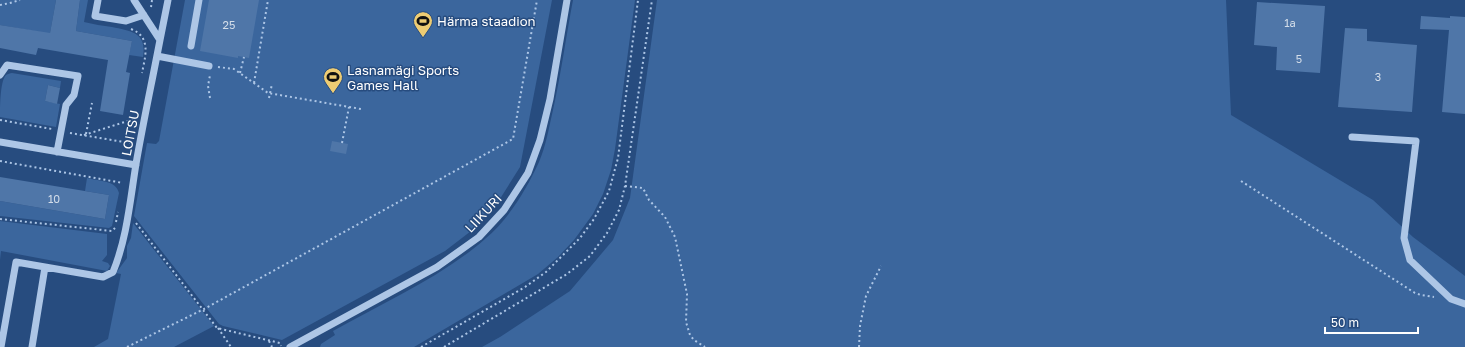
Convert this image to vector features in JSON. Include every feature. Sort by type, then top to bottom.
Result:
[{"type":"street","points":[[98,0],[95,16],[126,21],[144,15]]},
{"type":"street","points":[[134,0],[160,40]]},
{"type":"street","name":"LOITSU","points":[[0,142],[136,165],[168,0]]},
{"type":"street","points":[[191,46],[199,0]]},
{"type":"street","name":"LIIKURI","points":[[290,347],[437,267],[475,240],[504,210],[528,174],[540,140],[550,99],[567,0]]},
{"type":"street","points":[[157,56],[210,66]]},
{"type":"street","points":[[0,75],[7,65],[78,76],[74,95],[66,105],[57,152]]},
{"type":"street","points":[[1352,137],[1416,141],[1404,238],[1410,260],[1451,299],[1465,304]]},
{"type":"street","points":[[1,347],[16,262],[103,277],[113,272],[129,214],[136,165]]},
{"type":"street","points":[[32,347],[45,267]]},
{"type":"path","points":[[0,5],[20,0]]},
{"type":"path","points":[[254,83],[268,0]]},
{"type":"path","points":[[127,347],[204,309],[513,139],[537,0]]},
{"type":"path","points":[[421,347],[524,287],[546,272],[580,238],[594,219],[608,190],[618,158],[638,0]]},
{"type":"path","points":[[444,347],[567,274],[590,256],[607,233],[616,216],[626,186],[652,0]]},
{"type":"path","points":[[125,28],[138,33],[146,43],[142,73]]},
{"type":"path","points":[[240,74],[244,57]]},
{"type":"path","points":[[210,98],[208,86],[210,66],[234,69],[270,93],[361,109]]},
{"type":"path","points":[[269,98],[272,84]]},
{"type":"path","points":[[84,134],[92,103]]},
{"type":"path","points":[[342,143],[348,107]]},
{"type":"path","points":[[84,134],[134,119],[133,125]]},
{"type":"path","points":[[0,120],[84,134],[130,144],[131,137]]},
{"type":"path","points":[[0,161],[123,183]]},
{"type":"path","points":[[1241,181],[1415,293],[1451,299]]},
{"type":"path","points":[[626,186],[643,188],[649,200],[665,217],[675,237],[687,294],[686,322],[690,335],[694,340],[705,347]]},
{"type":"path","points":[[0,219],[112,231],[115,229],[119,206]]},
{"type":"path","points":[[129,214],[232,347]]},
{"type":"path","points":[[859,347],[860,326],[866,296],[881,266]]},
{"type":"path","points":[[218,328],[280,343],[282,347]]},
{"type":"path","points":[[269,341],[272,347]]},
{"type":"shaded area","points":[[0,0],[56,0],[49,39],[40,32],[0,25]]},
{"type":"shaded area","points":[[80,0],[88,0],[84,22],[126,30],[136,34],[143,43],[143,57],[129,55],[132,41],[76,31]]},
{"type":"shaded area","points":[[185,0],[552,0],[520,167],[498,202],[475,228],[445,251],[282,340],[223,326],[219,324],[134,216],[147,143],[156,144],[159,141]]},
{"type":"shaded area","points":[[573,0],[635,0],[611,170],[603,194],[593,214],[574,240],[558,257],[538,274],[414,347],[320,347],[321,344],[335,335],[333,331],[451,265],[494,231],[516,204],[544,150],[556,96]]},
{"type":"shaded area","points":[[657,0],[1226,0],[1231,115],[1373,200],[1413,237],[1465,276],[1465,347],[482,347],[500,337],[570,291],[613,240],[630,198]]},
{"type":"shaded area","points":[[12,73],[61,81],[60,88],[48,85],[45,101],[60,104],[56,127],[0,117],[1,95],[4,78],[6,75]]},
{"type":"shaded area","points":[[87,178],[110,183],[119,193],[112,226],[109,228],[0,216],[0,201],[105,219],[109,195],[85,191]]},
{"type":"shaded area","points":[[0,221],[107,234],[107,255],[102,261],[108,263],[110,266],[107,271],[1,251],[0,260]]},
{"type":"shaded area","points":[[133,223],[214,326],[174,347],[94,347],[108,339],[121,274],[116,273],[127,258],[127,246],[131,238]]},
{"type":"building","points":[[56,0],[80,0],[76,31],[132,41],[126,72],[130,73],[123,115],[100,111],[108,60],[38,48],[36,55],[0,48],[0,25],[50,33]]},
{"type":"building","points":[[209,0],[259,0],[249,58],[238,56],[238,58],[200,51]]},
{"type":"building","points":[[1257,2],[1325,6],[1320,73],[1276,70],[1277,47],[1254,45]]},
{"type":"building","points":[[1421,16],[1450,18],[1450,16],[1465,17],[1465,114],[1442,112],[1449,30],[1420,29]]},
{"type":"building","points":[[1345,28],[1367,29],[1367,41],[1417,45],[1412,112],[1338,107]]},
{"type":"building","points":[[48,85],[60,88],[57,104],[45,101]]},
{"type":"building","points":[[332,141],[348,144],[346,154],[330,151]]},
{"type":"building","points":[[0,177],[109,195],[105,219],[0,201]]},
{"type":"place","name":"Härma staadion","points":[[423,38]]},
{"type":"place","name":"Lasnamägi Sports Games Hall","points":[[333,94]]}]
